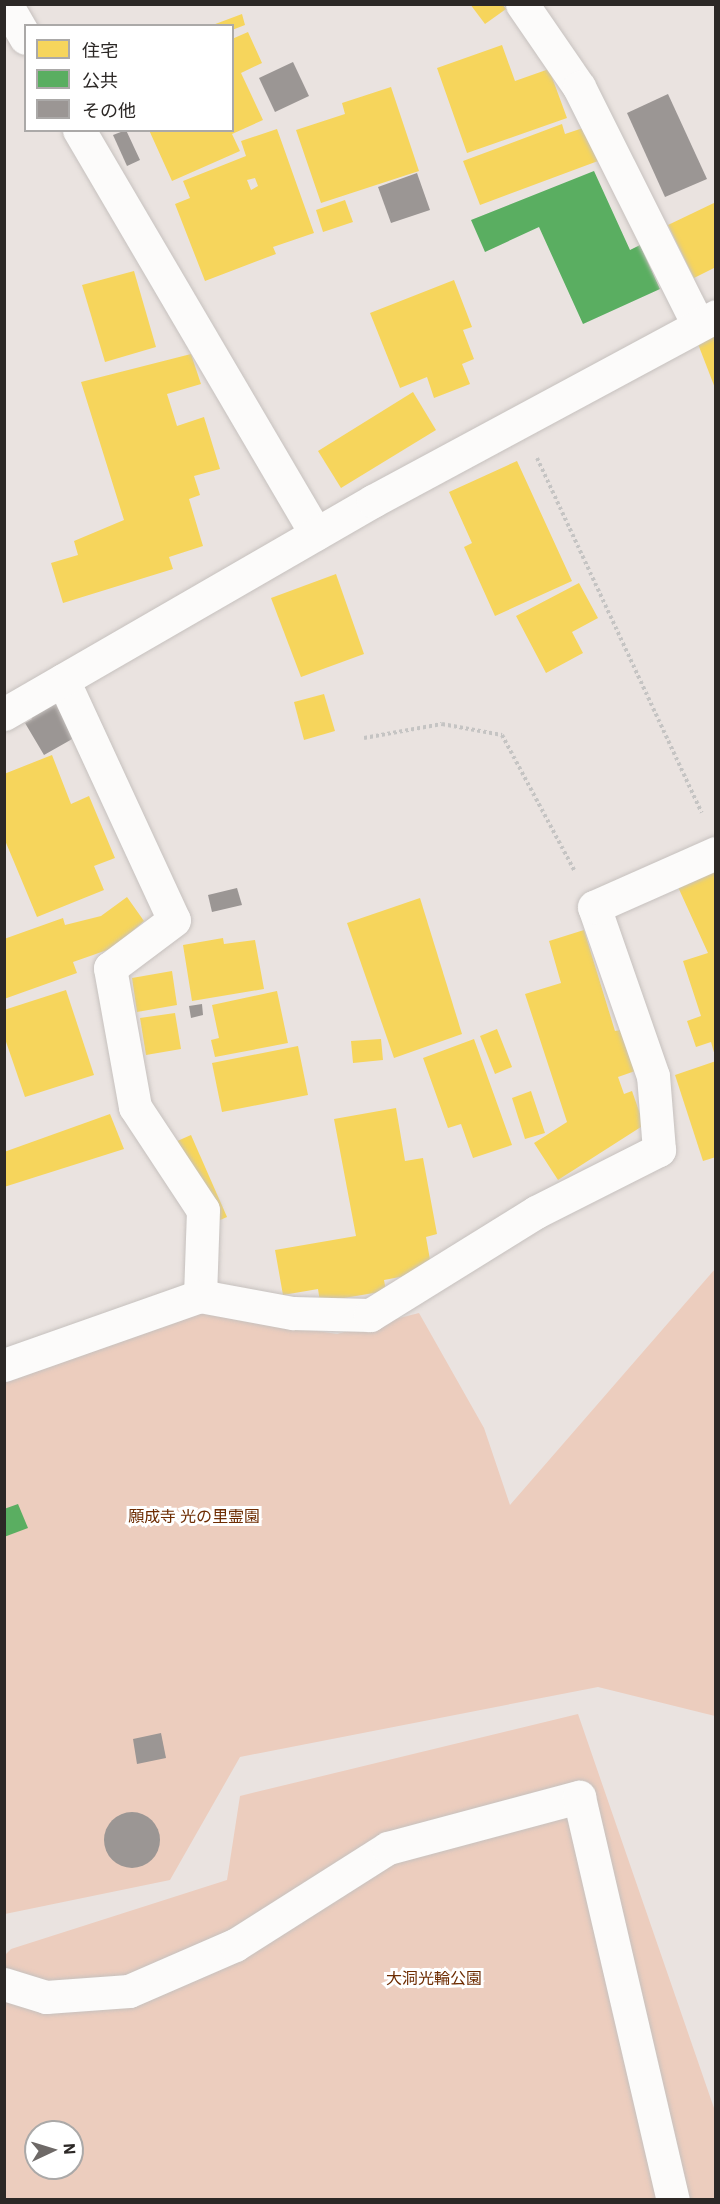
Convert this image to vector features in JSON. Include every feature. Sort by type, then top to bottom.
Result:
[{"type":"street","points":[[6,4],[24,35]]},
{"type":"street","points":[[4,714],[316,534],[707,320],[579,87],[522,4]]},
{"type":"street","points":[[80,132],[316,534]]},
{"type":"street","points":[[63,680],[174,920],[110,968],[135,1107],[203,1210],[200,1296]]},
{"type":"street","points":[[4,1365],[200,1296],[293,1313],[370,1314],[536,1212],[659,1150],[654,1076],[594,908],[716,853]]},
{"type":"street","points":[[4,1984],[46,1997],[129,1991],[235,1945],[388,1848],[579,1797],[673,2199]]},
{"type":"path","points":[[519,421],[705,819]]},
{"type":"path","points":[[364,738],[442,724],[502,735],[594,908]]},
{"type":"green space","name":"願成寺 光の里霊園","points":[[715,1269],[715,1716],[598,1687],[240,1757],[170,1880],[5,1914],[5,1383],[199,1313],[337,1334],[419,1313],[484,1428],[510,1505]]},
{"type":"green space","name":"大洞光輪公園","points":[[578,1714],[715,2111],[715,2199],[5,2199],[4,1956],[11,1949],[227,1880],[240,1796]]},
{"type":"building: 住宅","points":[[470,4],[502,4],[506,9],[485,24]]},
{"type":"building: 住宅","points":[[242,14],[245,25],[234,29],[234,24],[215,24]]},
{"type":"building: 住宅","points":[[248,32],[262,63],[241,73],[263,120],[232,134],[240,151],[172,181],[150,132],[234,132],[234,38]]},
{"type":"building: 住宅","points":[[502,45],[515,81],[549,69],[567,118],[467,153],[437,68]]},
{"type":"building: 住宅","points":[[391,87],[419,171],[321,203],[296,130],[345,114],[342,103]]},
{"type":"building: 住宅","points":[[562,124],[565,134],[586,127],[598,161],[480,205],[463,161]]},
{"type":"building: 住宅","points":[[277,129],[314,233],[273,247],[276,254],[205,281],[175,204],[190,198],[183,181],[246,156],[241,141]],"holes":[[[255,178],[258,186],[251,190],[247,180]]]},
{"type":"building: 住宅","points":[[345,200],[353,222],[323,232],[316,210]]},
{"type":"building: 住宅","points":[[716,202],[716,267],[694,278],[668,225]]},
{"type":"building: 住宅","points":[[134,271],[156,347],[105,362],[82,285]]},
{"type":"building: 住宅","points":[[454,280],[472,327],[463,330],[474,359],[462,364],[470,384],[434,398],[427,377],[400,388],[370,313]]},
{"type":"building: 住宅","points":[[716,335],[716,388],[715,388],[698,344]]},
{"type":"building: 住宅","points":[[191,354],[201,384],[167,394],[177,426],[204,417],[220,469],[194,476],[200,495],[189,499],[203,546],[169,557],[173,569],[63,603],[51,563],[78,555],[74,541],[124,520],[81,382]]},
{"type":"building: 住宅","points":[[413,392],[436,430],[341,488],[318,451]]},
{"type":"building: 住宅","points":[[517,461],[572,581],[495,616],[464,547],[472,543],[449,492]]},
{"type":"building: 住宅","points":[[336,574],[364,654],[301,677],[271,598]]},
{"type":"building: 住宅","points":[[579,583],[598,618],[572,632],[583,653],[546,673],[516,616]]},
{"type":"building: 住宅","points":[[324,694],[335,731],[304,740],[294,702]]},
{"type":"building: 住宅","points":[[52,755],[71,804],[89,796],[115,858],[94,866],[104,890],[37,917],[4,838],[4,774]]},
{"type":"building: 住宅","points":[[716,870],[715,1056],[711,1042],[696,1047],[687,1021],[701,1016],[683,961],[708,953],[678,887]]},
{"type":"building: 住宅","points":[[127,897],[144,921],[113,948],[73,962],[77,973],[4,999],[4,939],[63,918],[65,925],[101,916]]},
{"type":"building: 住宅","points":[[420,898],[462,1034],[394,1058],[347,923]]},
{"type":"building: 住宅","points":[[584,930],[615,1031],[626,1029],[638,1070],[618,1077],[624,1094],[632,1091],[644,1125],[558,1180],[534,1143],[567,1122],[525,994],[561,983],[549,941]]},
{"type":"building: 住宅","points":[[223,938],[224,944],[255,940],[264,989],[192,1001],[183,945]]},
{"type":"building: 住宅","points":[[172,971],[177,1005],[137,1012],[132,978]]},
{"type":"building: 住宅","points":[[66,990],[94,1075],[25,1097],[4,1036],[4,1010]]},
{"type":"building: 住宅","points":[[277,991],[288,1043],[215,1057],[211,1040],[219,1038],[212,1005]]},
{"type":"building: 住宅","points":[[175,1013],[181,1049],[146,1055],[140,1018]]},
{"type":"building: 住宅","points":[[497,1029],[512,1067],[495,1074],[480,1036]]},
{"type":"building: 住宅","points":[[381,1039],[383,1060],[353,1063],[351,1041]]},
{"type":"building: 住宅","points":[[474,1039],[512,1145],[473,1158],[461,1124],[448,1128],[423,1058]]},
{"type":"building: 住宅","points":[[298,1046],[308,1095],[222,1112],[212,1063]]},
{"type":"building: 住宅","points":[[716,1061],[716,1157],[703,1161],[675,1075]]},
{"type":"building: 住宅","points":[[531,1091],[545,1133],[525,1139],[512,1098]]},
{"type":"building: 住宅","points":[[396,1108],[405,1161],[423,1158],[437,1234],[426,1237],[432,1271],[384,1280],[386,1291],[320,1302],[318,1289],[283,1295],[275,1250],[356,1236],[334,1119]]},
{"type":"building: 住宅","points":[[110,1114],[124,1149],[4,1187],[4,1152]]},
{"type":"building: 住宅","points":[[191,1135],[227,1217],[211,1224],[175,1142]]},
{"type":"building: 公共","points":[[594,171],[630,250],[640,245],[660,289],[583,324],[539,227],[485,252],[471,220]]},
{"type":"building: 公共","points":[[18,1504],[28,1528],[4,1537],[4,1509]]},
{"type":"building: その他","points":[[293,62],[309,96],[275,112],[259,78]]},
{"type":"building: その他","points":[[668,94],[707,179],[665,197],[627,113]]},
{"type":"building: その他","points":[[127,132],[140,160],[127,166],[113,135]]},
{"type":"building: その他","points":[[417,173],[430,210],[391,223],[378,187]]},
{"type":"building: その他","points":[[53,699],[74,738],[44,755],[25,723],[32,719],[28,712]]},
{"type":"building: その他","points":[[237,888],[242,905],[212,912],[208,895]]},
{"type":"building: その他","points":[[202,1004],[203,1015],[191,1018],[189,1006]]},
{"type":"building: その他","points":[[161,1733],[166,1758],[137,1764],[133,1739]]},
{"type":"building: その他","points":[[132,1812],[143,1814],[152,1820],[158,1829],[160,1840],[158,1851],[152,1860],[143,1866],[132,1868],[121,1866],[112,1860],[106,1851],[104,1840],[106,1829],[112,1820],[121,1814]]}]
